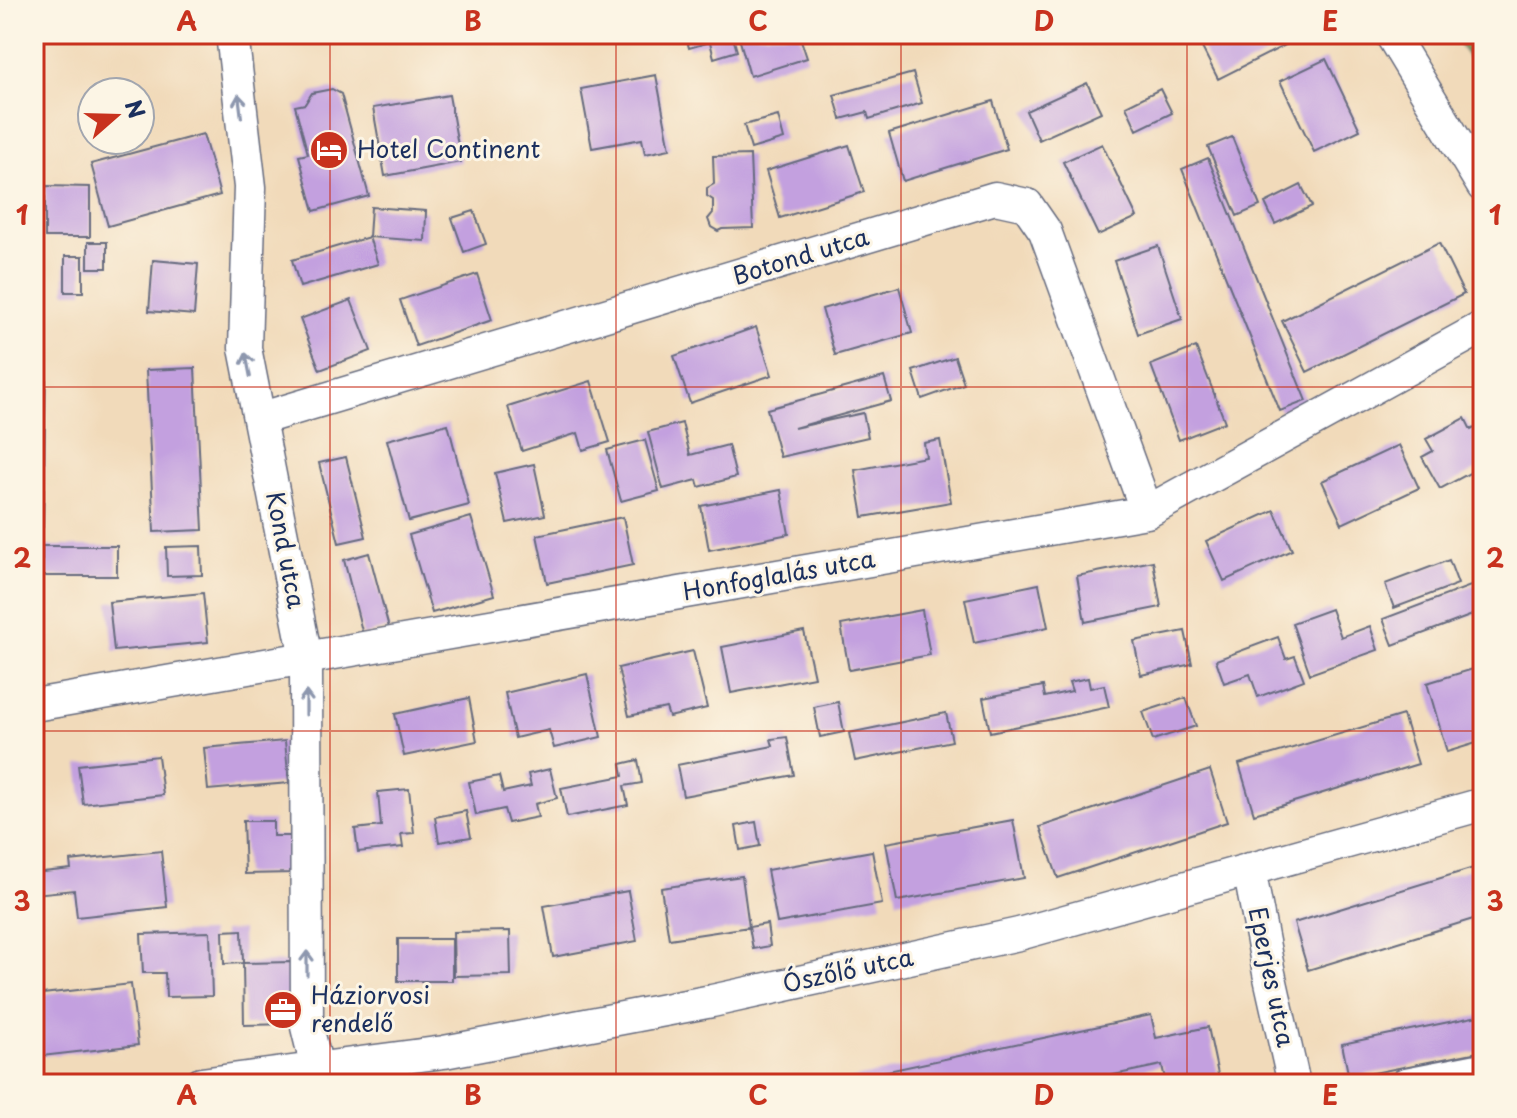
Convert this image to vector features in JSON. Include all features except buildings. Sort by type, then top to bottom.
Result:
[{"type":"street","name":"Kond utca","points":[[232,34],[250,187],[245,348],[306,658],[307,1027],[320,1076]]},
{"type":"street","points":[[1391,34],[1483,186]]},
{"type":"street","name":"Botond utca","points":[[259,419],[995,198],[1027,205],[1045,231],[1147,512]]},
{"type":"street","name":"Honfoglalás utca","points":[[34,705],[1147,512],[1483,327]]},
{"type":"street","name":"Ószőlő utca","points":[[201,1084],[320,1076],[727,998],[1019,934],[1483,804]]},
{"type":"street","name":"Eperjes utca","points":[[1249,869],[1294,1084]]},
{"type":"street","points":[[1406,1084],[1483,1069]]},
{"type":"green space","points":[[1452,34],[1483,34],[1483,78]]},
{"type":"place","name":"Hotel Continent","points":[[329,150]]},
{"type":"place","name":"Háziorvosi rendelő","points":[[283,1010]]}]
